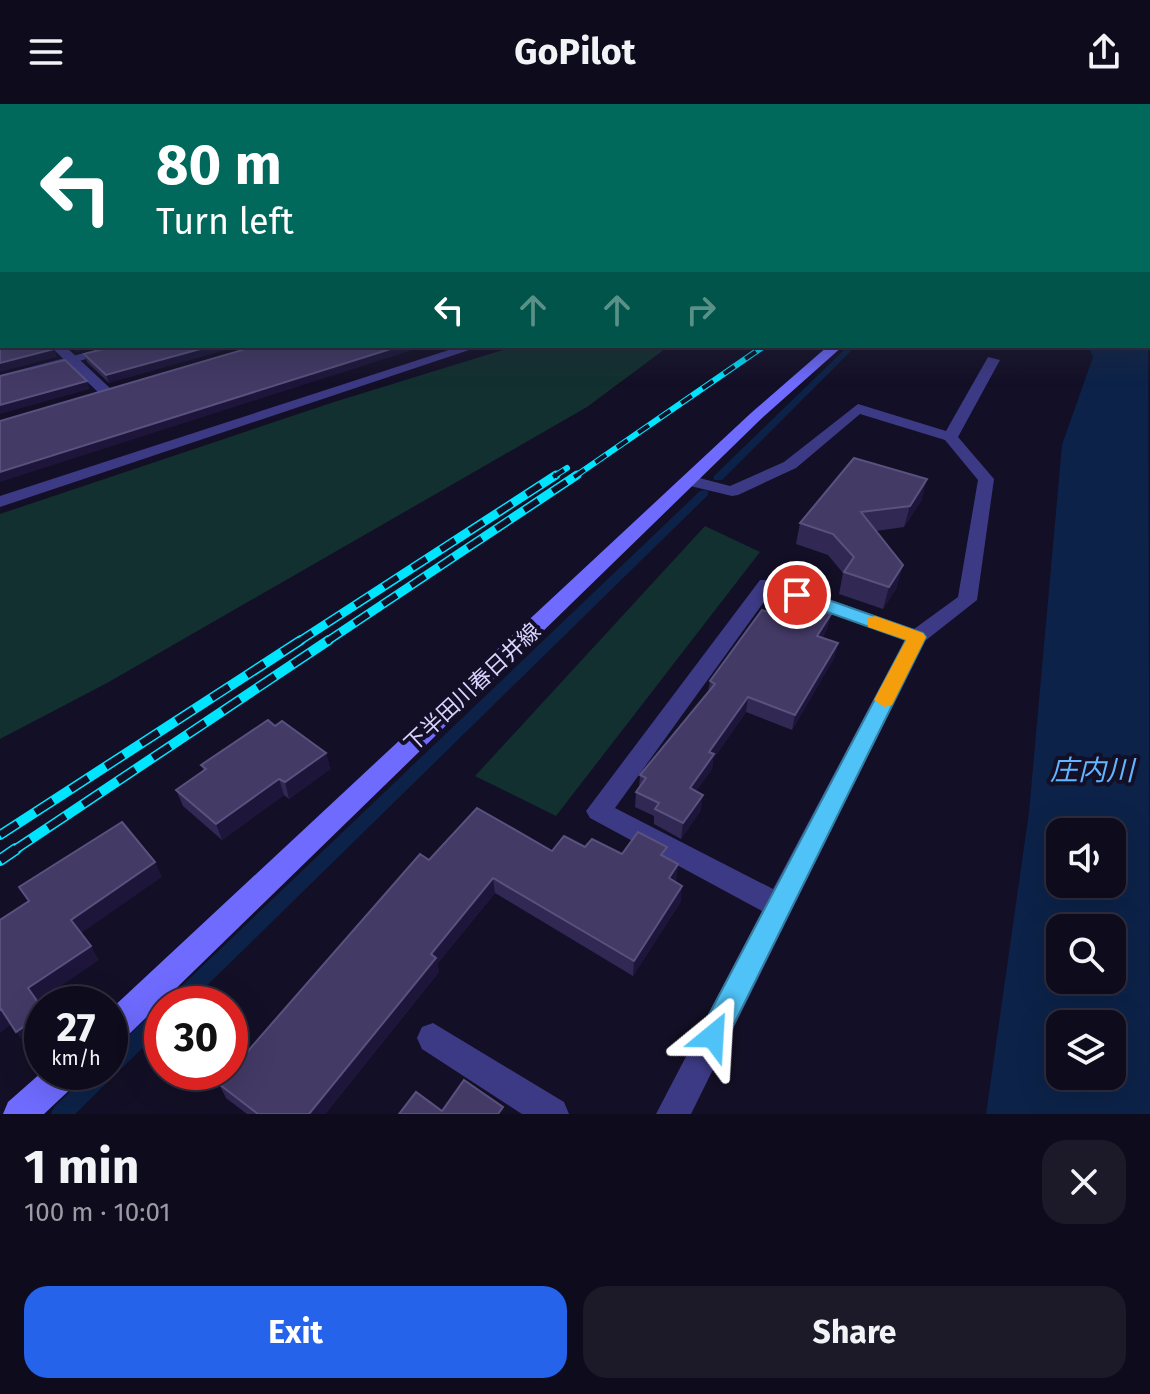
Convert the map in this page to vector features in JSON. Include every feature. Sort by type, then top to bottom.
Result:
[{"type":"main road","name":"下半田川春日井線","points":[[128,1014],[692,481],[756,416],[834,348]]},
{"type":"main road","points":[[20,1114],[46,1090]]},
{"type":"street","points":[[59,348],[105,392]]},
{"type":"street","points":[[0,379],[119,348]]},
{"type":"street","points":[[0,502],[468,348]]},
{"type":"street","points":[[950,437],[993,360]]},
{"type":"street","points":[[673,1114],[917,637],[967,600],[986,479],[950,437],[858,408],[790,465],[732,491],[692,481]]},
{"type":"street","points":[[779,906],[599,811],[767,584],[917,637]]},
{"type":"street","points":[[433,1038],[552,1114]]},
{"type":"green space","points":[[510,348],[666,348],[587,407],[107,683],[0,739],[0,514],[334,402]]},
{"type":"green space","points":[[705,526],[760,552],[556,816],[475,776]]},
{"type":"water","name":"庄内川","points":[[1089,348],[1148,348],[1150,1114],[986,1114],[1029,812],[1062,445],[1093,357]]},
{"type":"building","points":[[0,348],[54,349],[0,363]]},
{"type":"building","points":[[107,348],[204,348],[106,375],[84,354]]},
{"type":"building","points":[[249,348],[394,348],[0,472],[0,421]]},
{"type":"building","points":[[65,360],[87,381],[0,405],[0,376]]},
{"type":"building","points":[[854,458],[927,479],[910,506],[861,512],[903,565],[889,587],[844,572],[854,557],[833,534],[800,523]]},
{"type":"building","points":[[779,597],[831,614],[817,636],[838,643],[795,715],[748,697],[709,752],[714,754],[690,788],[703,795],[683,823],[655,809],[659,803],[636,792],[646,778],[640,775],[715,684],[710,681],[762,610],[768,612]]},
{"type":"building","points":[[268,720],[275,726],[282,721],[326,753],[285,782],[279,779],[216,824],[176,790],[206,769],[201,765]]},
{"type":"building","points":[[477,808],[552,851],[564,836],[585,847],[592,839],[622,854],[638,832],[667,847],[661,855],[678,864],[669,878],[682,886],[634,961],[493,878],[431,954],[436,958],[309,1114],[258,1114],[227,1090],[248,1090],[248,1051],[420,854],[429,860]]},
{"type":"building","points":[[122,822],[155,862],[71,920],[91,946],[31,986],[24,986],[24,1026],[16,1032],[0,1010],[0,920],[29,901],[19,887]]},
{"type":"building","points":[[464,1080],[503,1107],[498,1114],[399,1114],[416,1092],[442,1111]]},
{"type":"waterway","points":[[718,478],[850,348]]},
{"type":"waterway","points":[[194,986],[704,493]]},
{"type":"waterway","points":[[128,1049],[144,1034]]},
{"type":"waterway","points":[[61,1114],[86,1090]]},
{"type":"railway","points":[[574,477],[761,348]]},
{"type":"railway","points":[[553,477],[567,468]]},
{"type":"railway","points":[[298,642],[556,475]]},
{"type":"railway","points":[[327,641],[574,477]]},
{"type":"railway","points":[[0,835],[301,640]]},
{"type":"railway","points":[[13,851],[327,641]]},
{"type":"railway","points":[[0,860],[16,849]]},
{"type":"slow traffic","points":[[875,622],[917,637],[884,700]]},
{"type":"route","points":[[713,1036],[917,637],[797,595]]}]
